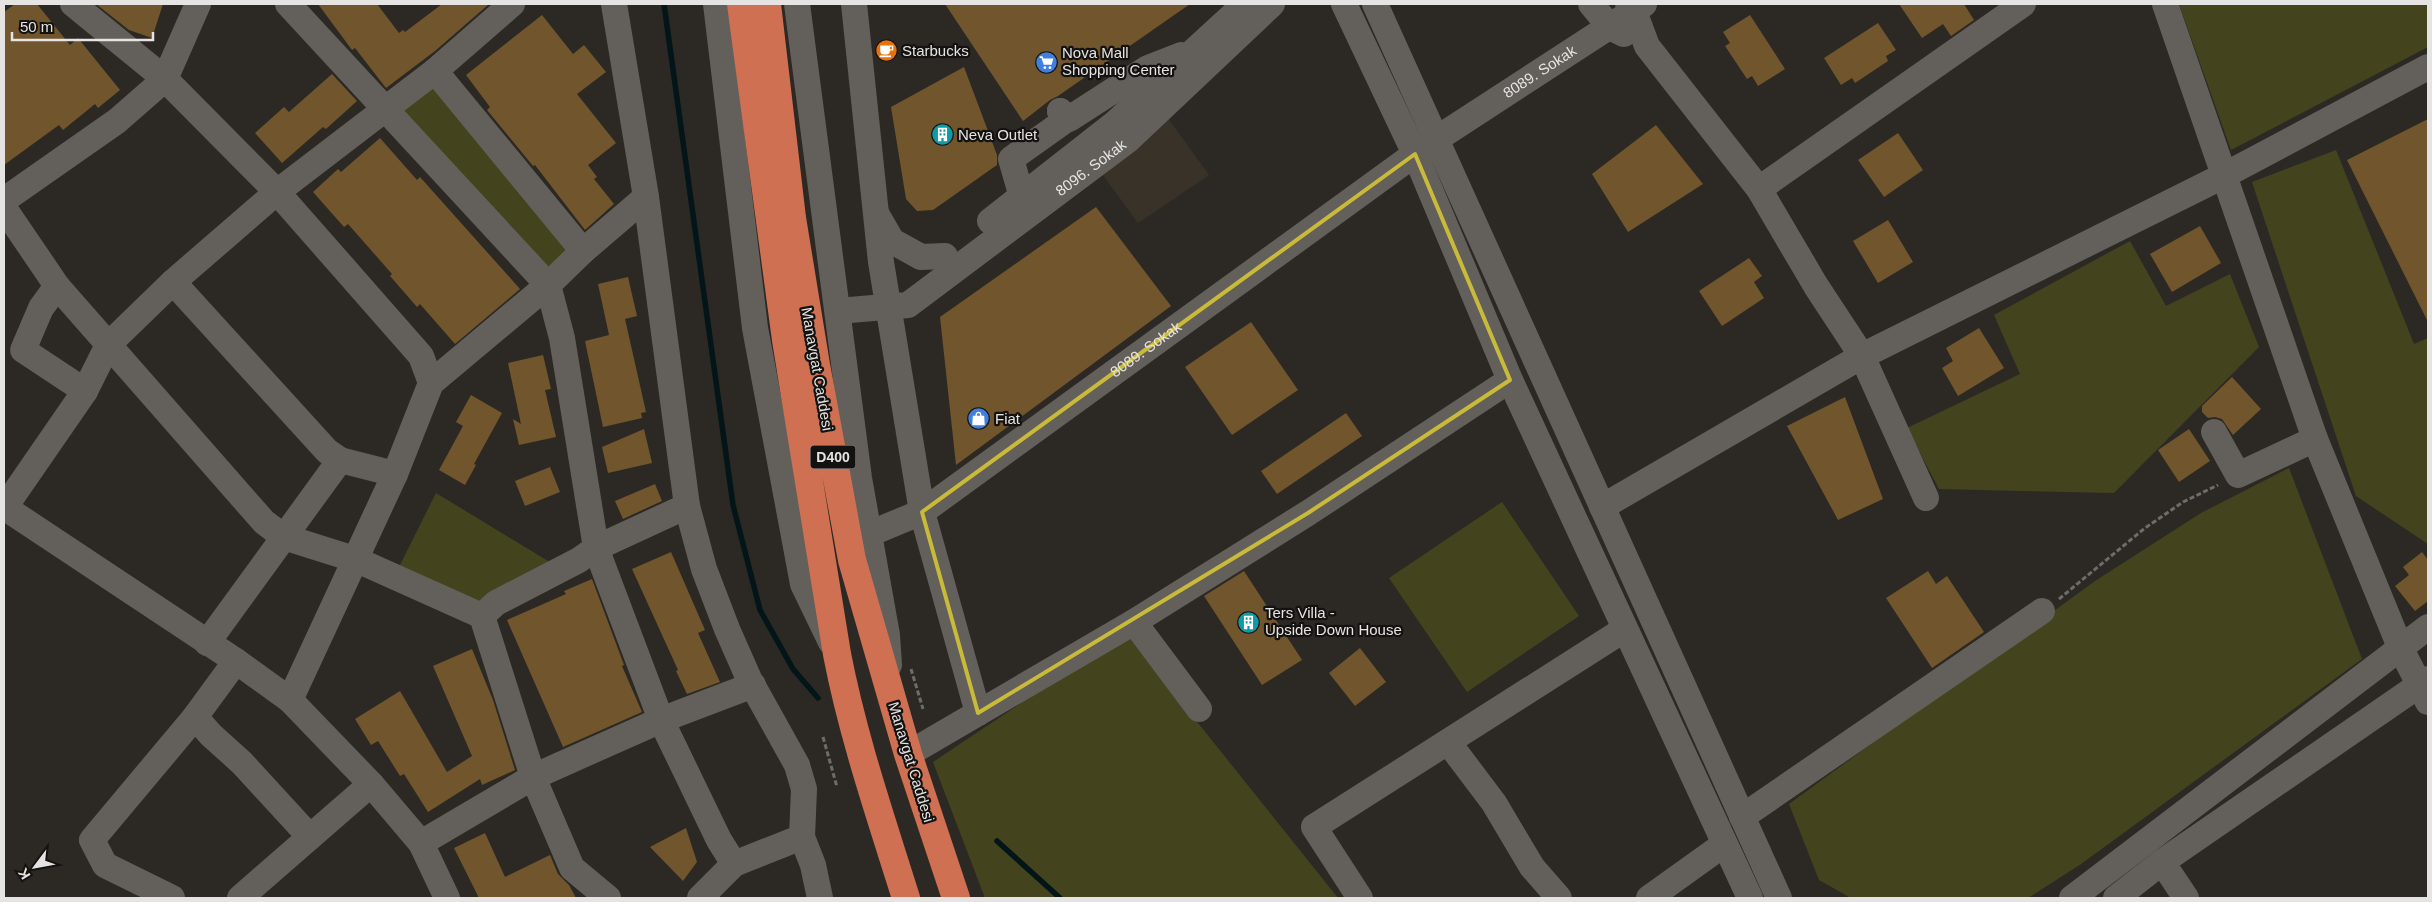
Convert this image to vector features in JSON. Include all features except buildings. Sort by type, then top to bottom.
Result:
[{"type":"highway","name":"Manavgat Caddesi","points":[[742,4],[786,340],[837,654],[852,719],[906,898]]},
{"type":"highway","name":"Manavgat Caddesi","points":[[767,4],[792,218],[818,375],[852,560],[908,754],[956,898]]},
{"type":"street","points":[[74,4],[165,78],[277,192],[421,356],[431,383]]},
{"type":"street","points":[[4,200],[117,121],[165,78],[198,4]]},
{"type":"street","points":[[288,4],[386,108],[548,286],[562,338],[596,548],[661,720],[719,840],[734,864]]},
{"type":"street","points":[[447,898],[421,843],[371,784],[290,700],[236,661],[4,507],[85,391],[108,345],[173,282],[277,192],[435,70],[512,4]]},
{"type":"street","points":[[614,4],[646,197],[687,506],[704,569],[727,629],[753,685],[797,765],[804,789],[802,836],[813,865],[820,898]]},
{"type":"street","points":[[716,4],[758,347],[803,584],[837,654]]},
{"type":"street","points":[[797,4],[859,478],[888,635],[890,694]]},
{"type":"street","points":[[854,4],[876,212],[922,512],[978,713]]},
{"type":"street","name":"8096. Sokak","points":[[889,306],[903,289],[1114,124],[1245,4]]},
{"type":"street","name":"8096. Sokak","points":[[838,311],[908,305],[1128,140],[1272,4]]},
{"type":"street","points":[[1344,4],[1425,147],[1602,507],[1779,898]]},
{"type":"street","points":[[1375,4],[1510,380],[1723,845],[1750,898]]},
{"type":"street","points":[[1591,4],[1610,27],[1647,46]]},
{"type":"street","points":[[1759,189],[2023,4]]},
{"type":"street","points":[[2116,898],[2162,862],[2425,689],[2400,647],[2315,438],[2165,4]]},
{"type":"street","points":[[1635,6],[1647,46],[1759,189],[1816,286],[1862,356],[1926,498]]},
{"type":"street","name":"8089. Sokak","points":[[869,534],[922,512],[1425,147],[1610,27],[1635,6]]},
{"type":"street","points":[[1022,196],[1010,159],[1063,122],[1060,111],[1069,119],[1148,68],[1196,50]]},
{"type":"street","points":[[1602,507],[1862,356],[2223,176],[2428,68]]},
{"type":"street","points":[[435,70],[583,251]]},
{"type":"street","points":[[290,700],[357,560],[395,474],[431,383],[548,286],[583,251],[646,197]]},
{"type":"street","points":[[4,208],[58,286],[264,522],[284,537],[357,560],[482,616],[532,776],[572,868],[608,898]]},
{"type":"street","points":[[876,212],[892,241],[922,257],[945,256]]},
{"type":"street","points":[[173,282],[327,451],[340,460],[395,474]]},
{"type":"street","points":[[58,286],[41,308],[23,350],[85,391]]},
{"type":"street","points":[[908,754],[1134,622],[1308,513],[1510,380]]},
{"type":"street","points":[[2214,432],[2238,474],[2315,438]]},
{"type":"street","points":[[207,643],[340,460]]},
{"type":"street","points":[[482,616],[496,603],[579,560],[596,548],[687,506]]},
{"type":"street","points":[[1742,817],[2042,610]]},
{"type":"street","points":[[1134,622],[1199,709]]},
{"type":"street","points":[[2072,898],[2428,627]]},
{"type":"street","points":[[1360,898],[1314,827],[1625,629]]},
{"type":"street","points":[[172,898],[105,864],[92,840],[196,717],[236,661]]},
{"type":"street","points":[[421,843],[532,776],[661,720],[753,685]]},
{"type":"street","points":[[196,717],[211,735],[242,763],[310,837]]},
{"type":"street","points":[[1448,742],[1494,803],[1532,866],[1559,898]]},
{"type":"street","points":[[240,898],[371,784]]},
{"type":"street","points":[[700,898],[734,864],[802,836]]},
{"type":"street","points":[[1649,898],[1723,845]]},
{"type":"street","points":[[2162,862],[2186,898]]},
{"type":"path","points":[[2042,610],[2077,586],[2145,528],[2183,502],[2238,474]]},
{"type":"path","points":[[910,663],[923,710]]},
{"type":"path","points":[[823,737],[837,787]]},
{"type":"highlighted area","points":[[1415,154],[1510,380],[1308,513],[978,713],[922,512]]},
{"type":"shaded area","points":[[2179,4],[2428,4],[2428,47],[2231,150]]},
{"type":"shaded area","points":[[433,82],[567,252],[547,268],[399,108]]},
{"type":"shaded area","points":[[1167,117],[1209,175],[1138,223],[1103,175]]},
{"type":"shaded area","points":[[2336,150],[2414,344],[2428,338],[2428,544],[2356,496],[2252,182]]},
{"type":"shaded area","points":[[2130,241],[2166,306],[2230,274],[2259,347],[2114,493],[1939,489],[1907,428],[2020,374],[1994,315]]},
{"type":"shaded area","points":[[2289,468],[2362,659],[2081,864],[2028,898],[1851,898],[1819,880],[1789,804],[2095,581],[2201,513]]},
{"type":"shaded area","points":[[436,493],[553,564],[484,605],[398,569]]},
{"type":"shaded area","points":[[1502,502],[1579,616],[1467,692],[1389,578]]},
{"type":"shaded area","points":[[1126,633],[1338,898],[985,898],[933,762]]},
{"type":"waterway","points":[[664,4],[733,505],[760,610],[793,669],[818,698]]},
{"type":"waterway","points":[[997,841],[1060,898]]},
{"type":"place","name":"Starbucks","points":[[886,51]]},
{"type":"place","name":"Nova Mall Shopping Center","points":[[1046,62]]},
{"type":"place","name":"Neva Outlet","points":[[942,135]]},
{"type":"place","name":"Fiat","points":[[979,419]]},
{"type":"place","name":"Ters Villa - Upside Down House","points":[[1249,622]]}]
